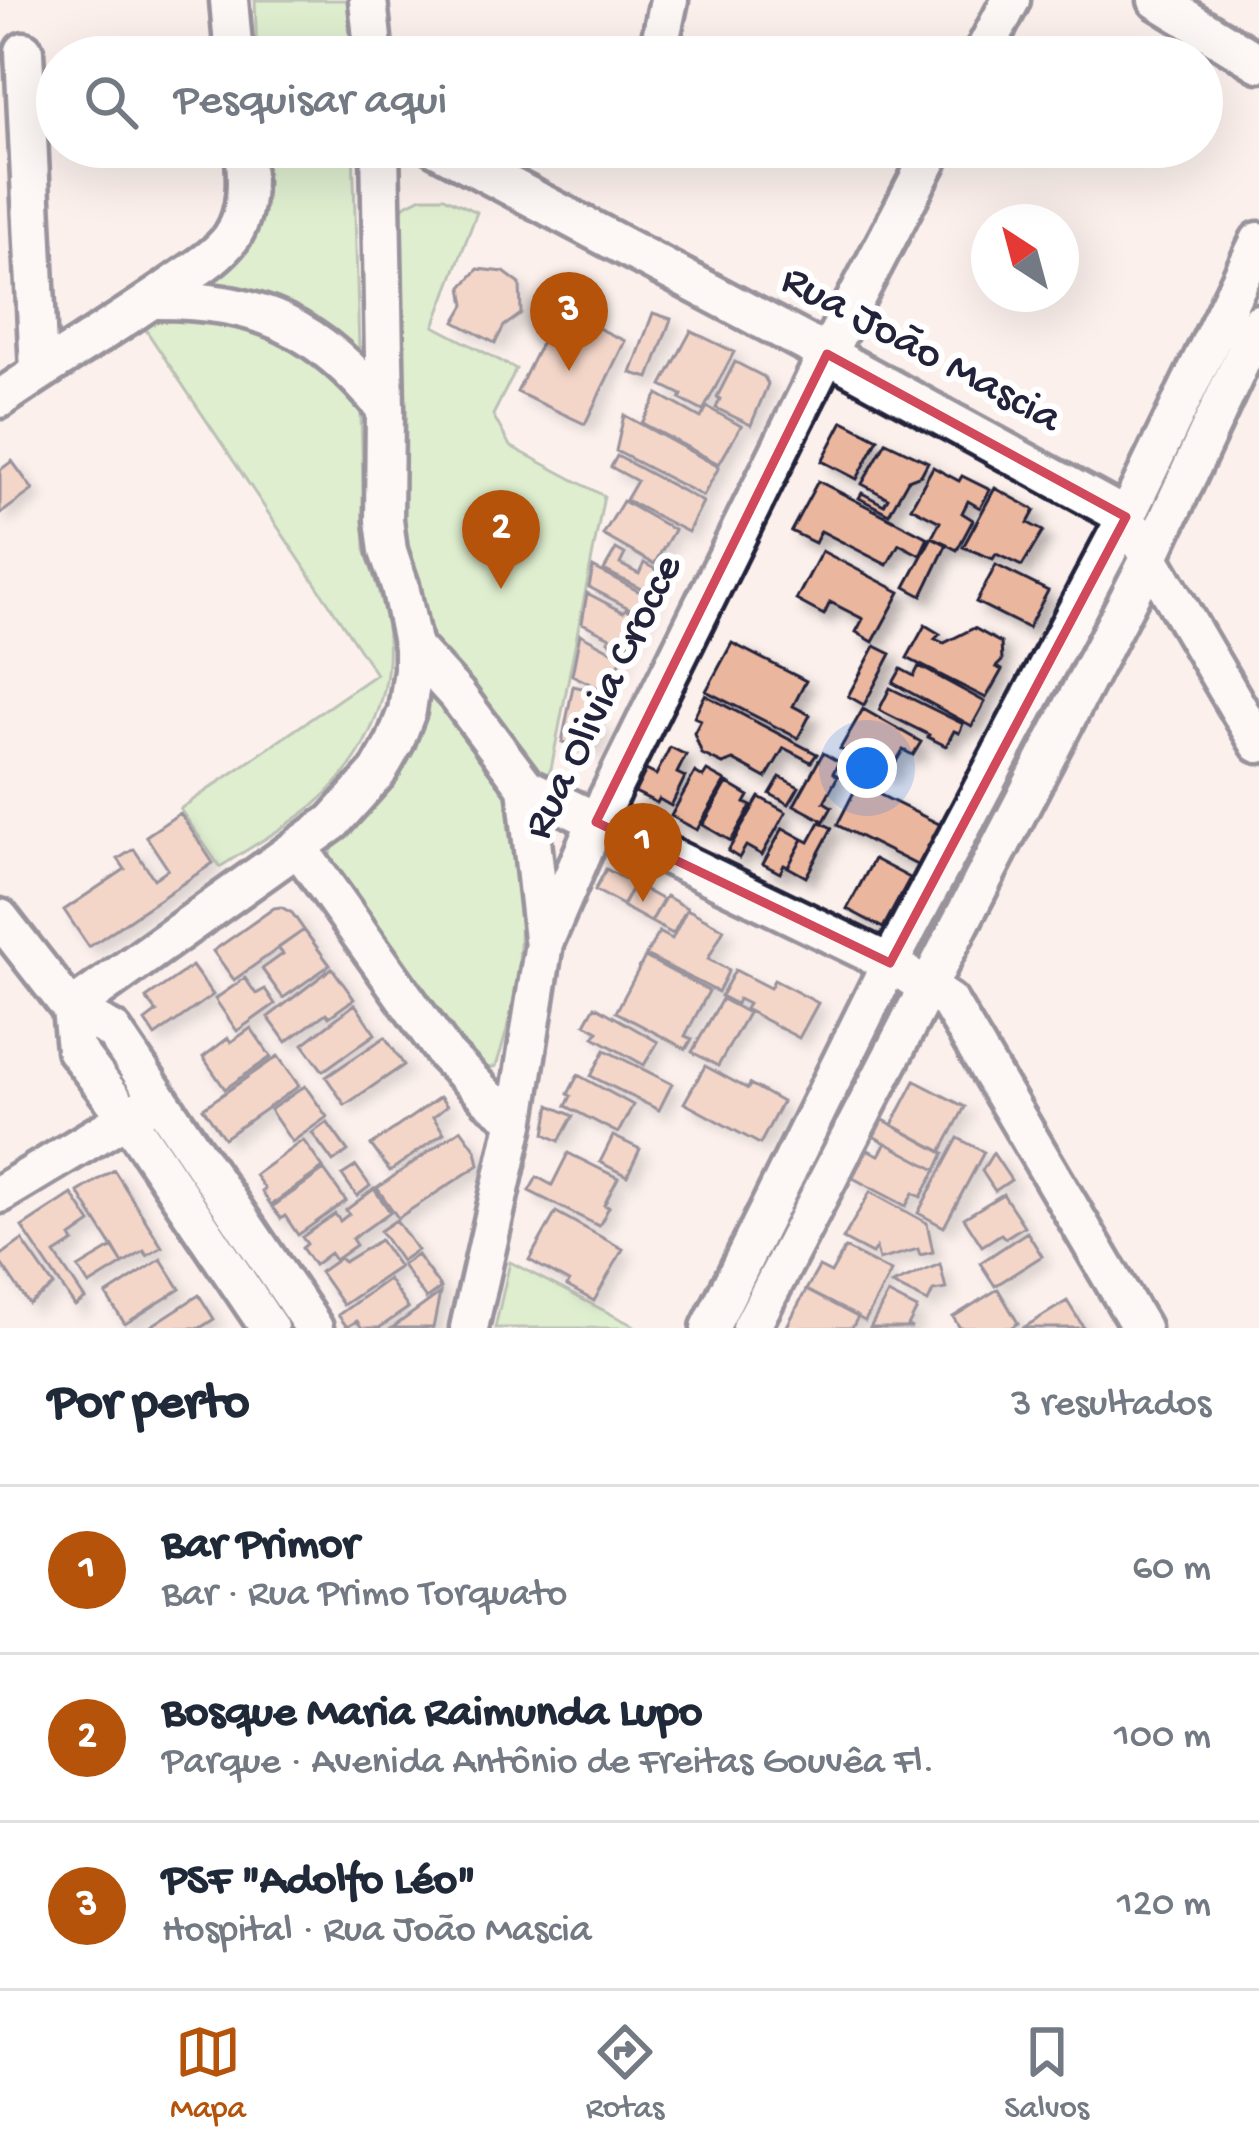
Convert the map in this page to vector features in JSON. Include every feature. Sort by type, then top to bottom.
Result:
[{"type":"street","points":[[229,0],[233,36]]},
{"type":"street","points":[[368,0],[372,36]]},
{"type":"street","points":[[661,36],[669,0]]},
{"type":"street","points":[[992,36],[1011,0]]},
{"type":"street","points":[[1157,0],[1215,36]]},
{"type":"street","points":[[1223,41],[1259,63]]},
{"type":"street","points":[[24,51],[40,371]]},
{"type":"street","points":[[0,399],[213,256],[231,238],[241,218],[244,168]]},
{"type":"street","points":[[70,1010],[332,822],[378,772],[407,711],[413,647],[384,520],[380,168]]},
{"type":"street","name":"Rua João Mascia","points":[[476,168],[1126,517]]},
{"type":"street","name":"Rua Olivia Crocce","points":[[469,1328],[516,1120],[544,943],[596,822],[923,168]]},
{"type":"street","points":[[710,1328],[890,963],[1126,517],[1259,241]]},
{"type":"street","points":[[152,300],[197,299],[242,307],[284,322],[323,344],[357,374],[385,409]]},
{"type":"street","points":[[751,1328],[1150,557],[1259,323]]},
{"type":"street","points":[[1126,517],[1259,744]]},
{"type":"street","points":[[413,647],[457,695],[526,788],[890,963],[949,1002],[1141,1328]]},
{"type":"street","points":[[526,788],[544,943]]},
{"type":"street","points":[[298,847],[446,1054],[516,1120]]},
{"type":"street","points":[[0,918],[70,1010],[113,1031],[142,1107],[269,1328]]},
{"type":"street","points":[[0,1194],[142,1107]]},
{"type":"street","points":[[142,1107],[314,1328]]},
{"type":"highlighted area","points":[[827,354],[1126,517],[890,963],[596,822]]},
{"type":"green space","points":[[255,0],[348,0],[349,36],[256,36]]},
{"type":"green space","points":[[256,168],[354,168],[365,549],[385,617],[388,664],[379,709],[346,771],[303,813],[220,867],[180,809],[376,674],[142,324],[238,254]]},
{"type":"green space","points":[[422,197],[444,197],[477,212],[434,326],[516,369],[493,415],[510,446],[604,496],[551,769],[508,825],[519,906],[518,974],[496,1066],[484,1070],[472,1064],[333,876],[329,856],[391,773],[402,535],[395,221],[404,206]]},
{"type":"green space","points":[[510,1262],[638,1328],[495,1328]]},
{"type":"building","points":[[478,269],[504,272],[520,284],[521,314],[504,326],[495,343],[455,322],[465,305],[462,287]]},
{"type":"building","points":[[558,309],[625,341],[585,424],[517,392]]},
{"type":"building","points":[[653,313],[671,319],[649,378],[631,373]]},
{"type":"building","points":[[691,331],[734,352],[703,411],[662,385]]},
{"type":"building","points":[[735,362],[764,377],[768,384],[751,425],[716,408]]},
{"type":"building","points":[[658,394],[701,418],[707,407],[741,426],[719,464],[642,423]]},
{"type":"building","points":[[624,415],[719,467],[703,496],[616,451]]},
{"type":"building","points":[[843,421],[878,439],[857,479],[822,461]]},
{"type":"building","points":[[886,442],[928,462],[921,475],[908,480],[889,514],[859,498],[862,493],[884,505],[888,498],[862,484]]},
{"type":"building","points":[[617,456],[703,502],[688,532],[626,500],[637,481],[611,467]]},
{"type":"building","points":[[12,461],[33,490],[0,514],[0,470]]},
{"type":"building","points":[[933,467],[990,490],[980,508],[968,501],[962,513],[973,520],[957,550],[932,537],[940,522],[911,507]]},
{"type":"building","points":[[818,481],[928,538],[920,555],[899,544],[887,565],[821,531],[815,543],[791,531]]},
{"type":"building","points":[[995,488],[1035,510],[1028,523],[1043,531],[1022,566],[963,547]]},
{"type":"building","points":[[623,501],[674,530],[654,564],[603,535]]},
{"type":"building","points":[[932,537],[947,544],[922,596],[905,587]]},
{"type":"building","points":[[616,549],[625,554],[620,564],[639,574],[644,563],[662,573],[651,594],[604,570]]},
{"type":"building","points":[[822,551],[900,592],[873,642],[856,632],[863,619],[830,602],[824,615],[796,600]]},
{"type":"building","points":[[996,565],[1048,591],[1028,628],[976,602]]},
{"type":"building","points":[[593,567],[651,598],[642,615],[589,587]]},
{"type":"building","points":[[587,593],[642,618],[624,650],[582,623]]},
{"type":"building","points":[[925,625],[940,634],[935,639],[944,643],[974,628],[1001,643],[1002,661],[996,667],[1002,670],[986,698],[907,658]]},
{"type":"building","points":[[580,634],[623,657],[603,690],[572,675]]},
{"type":"building","points":[[732,643],[806,681],[793,706],[810,715],[798,738],[706,691]]},
{"type":"building","points":[[875,646],[891,654],[864,705],[848,696]]},
{"type":"building","points":[[919,666],[985,702],[972,726],[893,683],[901,669],[914,676]]},
{"type":"building","points":[[573,686],[600,692],[589,720],[603,725],[593,750],[562,742]]},
{"type":"building","points":[[890,688],[963,724],[959,733],[954,731],[946,746],[879,710]]},
{"type":"building","points":[[705,695],[817,754],[811,762],[784,748],[766,778],[733,760],[723,764],[702,754],[694,733],[701,720],[694,717]]},
{"type":"building","points":[[863,709],[921,742],[913,755],[903,750],[888,775],[840,749]]},
{"type":"building","points":[[670,747],[686,755],[677,773],[685,777],[671,806],[635,792],[646,770],[656,775]]},
{"type":"building","points":[[823,753],[839,762],[833,773],[838,776],[824,802],[832,807],[824,821],[794,805]]},
{"type":"building","points":[[707,771],[725,781],[697,830],[671,816],[695,772],[703,777]]},
{"type":"building","points":[[780,777],[799,787],[789,804],[770,794]]},
{"type":"building","points":[[727,783],[749,796],[745,803],[751,806],[731,841],[703,825]]},
{"type":"building","points":[[858,784],[941,825],[919,866],[837,825]]},
{"type":"building","points":[[759,797],[786,812],[762,855],[746,846],[739,858],[728,851]]},
{"type":"building","points":[[180,813],[213,863],[89,947],[64,910],[125,869],[118,859],[134,849],[154,879],[168,869],[146,836]]},
{"type":"building","points":[[820,822],[832,828],[806,877],[788,867],[803,839],[809,842]]},
{"type":"building","points":[[783,828],[803,839],[780,873],[763,864]]},
{"type":"building","points":[[874,859],[910,878],[883,928],[847,909]]},
{"type":"building","points":[[606,869],[634,884],[623,905],[595,890]]},
{"type":"building","points":[[634,884],[663,900],[651,922],[622,906]]},
{"type":"building","points":[[666,896],[687,908],[673,934],[651,922]]},
{"type":"building","points":[[281,907],[304,930],[234,980],[213,951]]},
{"type":"building","points":[[687,909],[724,929],[708,959],[729,970],[718,992],[646,955],[659,932],[672,939]]},
{"type":"building","points":[[304,930],[330,965],[283,998],[262,969],[283,954],[278,948]]},
{"type":"building","points":[[645,957],[709,991],[685,1036],[692,1039],[686,1049],[616,1012]]},
{"type":"building","points":[[192,966],[213,995],[155,1036],[145,1021],[157,1012],[146,998]]},
{"type":"building","points":[[332,968],[354,999],[286,1042],[268,1017]]},
{"type":"building","points":[[735,970],[770,988],[774,980],[818,1003],[799,1038],[745,1009],[748,1004],[721,996]]},
{"type":"building","points":[[245,978],[256,994],[265,989],[275,1004],[237,1031],[215,999]]},
{"type":"building","points":[[722,999],[748,1013],[718,1066],[692,1052]]},
{"type":"building","points":[[355,1004],[375,1034],[323,1071],[303,1044]]},
{"type":"building","points":[[595,1006],[658,1042],[644,1065],[594,1037],[598,1031],[585,1024]]},
{"type":"building","points":[[251,1028],[271,1057],[225,1089],[203,1057]]},
{"type":"building","points":[[385,1037],[404,1065],[345,1105],[326,1077]]},
{"type":"building","points":[[605,1050],[672,1084],[659,1110],[591,1076]]},
{"type":"building","points":[[278,1056],[299,1086],[224,1138],[203,1108]]},
{"type":"building","points":[[705,1066],[782,1102],[760,1144],[684,1103]]},
{"type":"building","points":[[578,1075],[633,1105],[618,1133],[566,1106]]},
{"type":"building","points":[[915,1081],[965,1107],[941,1152],[892,1125]]},
{"type":"building","points":[[305,1086],[327,1117],[292,1142],[270,1110]]},
{"type":"building","points":[[440,1097],[447,1106],[433,1117],[444,1133],[390,1171],[371,1145]]},
{"type":"building","points":[[550,1105],[573,1116],[559,1141],[545,1134]]},
{"type":"building","points":[[880,1118],[944,1153],[936,1170],[871,1135]]},
{"type":"building","points":[[327,1122],[348,1151],[333,1162],[312,1133]]},
{"type":"building","points":[[461,1129],[476,1150],[479,1165],[398,1218],[377,1188]]},
{"type":"building","points":[[613,1136],[640,1149],[627,1176],[600,1162]]},
{"type":"building","points":[[958,1138],[984,1152],[944,1227],[918,1213]]},
{"type":"building","points":[[303,1140],[323,1168],[271,1205],[255,1175]]},
{"type":"building","points":[[886,1143],[936,1170],[921,1197],[913,1193],[906,1206],[849,1176],[864,1148],[879,1155]]},
{"type":"building","points":[[568,1153],[618,1178],[599,1226],[529,1191],[537,1177],[552,1185]]},
{"type":"building","points":[[993,1153],[1011,1180],[995,1191],[982,1171]]},
{"type":"building","points":[[356,1166],[370,1186],[357,1196],[342,1175]]},
{"type":"building","points":[[114,1170],[162,1247],[123,1264],[78,1192]]},
{"type":"building","points":[[324,1170],[346,1201],[298,1235],[272,1207]]},
{"type":"building","points":[[374,1189],[390,1212],[352,1239],[356,1245],[335,1260],[330,1253],[314,1265],[302,1248],[307,1244],[302,1237],[335,1214],[340,1221],[349,1214],[346,1210]]},
{"type":"building","points":[[870,1192],[927,1223],[933,1252],[920,1255],[918,1249],[879,1260],[876,1248],[872,1254],[843,1239]]},
{"type":"building","points":[[72,1194],[91,1223],[55,1254],[85,1299],[75,1306],[22,1227]]},
{"type":"building","points":[[1003,1194],[1024,1226],[982,1246],[964,1218]]},
{"type":"building","points":[[556,1212],[623,1249],[594,1301],[529,1260]]},
{"type":"building","points":[[396,1220],[417,1250],[401,1261],[380,1231]]},
{"type":"building","points":[[1027,1232],[1042,1256],[995,1286],[980,1263]]},
{"type":"building","points":[[22,1240],[54,1286],[29,1304],[0,1262],[0,1256]]},
{"type":"building","points":[[380,1240],[399,1267],[343,1305],[320,1272]]},
{"type":"building","points":[[113,1247],[123,1264],[89,1285],[78,1268]]},
{"type":"building","points":[[845,1248],[891,1272],[865,1321],[806,1290],[819,1267],[831,1273]]},
{"type":"building","points":[[417,1255],[441,1288],[426,1299],[402,1265]]},
{"type":"building","points":[[161,1259],[180,1289],[125,1324],[106,1295]]},
{"type":"building","points":[[940,1264],[946,1289],[933,1291],[928,1302],[892,1284]]},
{"type":"building","points":[[388,1279],[408,1308],[379,1328],[362,1328],[357,1321],[347,1327],[338,1315]]},
{"type":"building","points":[[998,1289],[1018,1323],[1010,1328],[960,1328],[953,1317]]},
{"type":"building","points":[[806,1290],[858,1317],[852,1328],[786,1328]]},
{"type":"building","points":[[440,1293],[433,1328],[392,1328]]},
{"type":"building","points":[[888,1294],[917,1309],[908,1326],[912,1328],[870,1328]]},
{"type":"building","points":[[199,1295],[214,1319],[200,1328],[148,1328]]},
{"type":"building","points":[[1067,1301],[1084,1328],[1023,1328]]},
{"type":"place","name":"PSF \"Adolfo Léo\"","points":[[569,371]]},
{"type":"place","name":"Bosque Maria Raimunda Lupo","points":[[501,589]]},
{"type":"place","name":"Bar Primor","points":[[643,902]]}]
